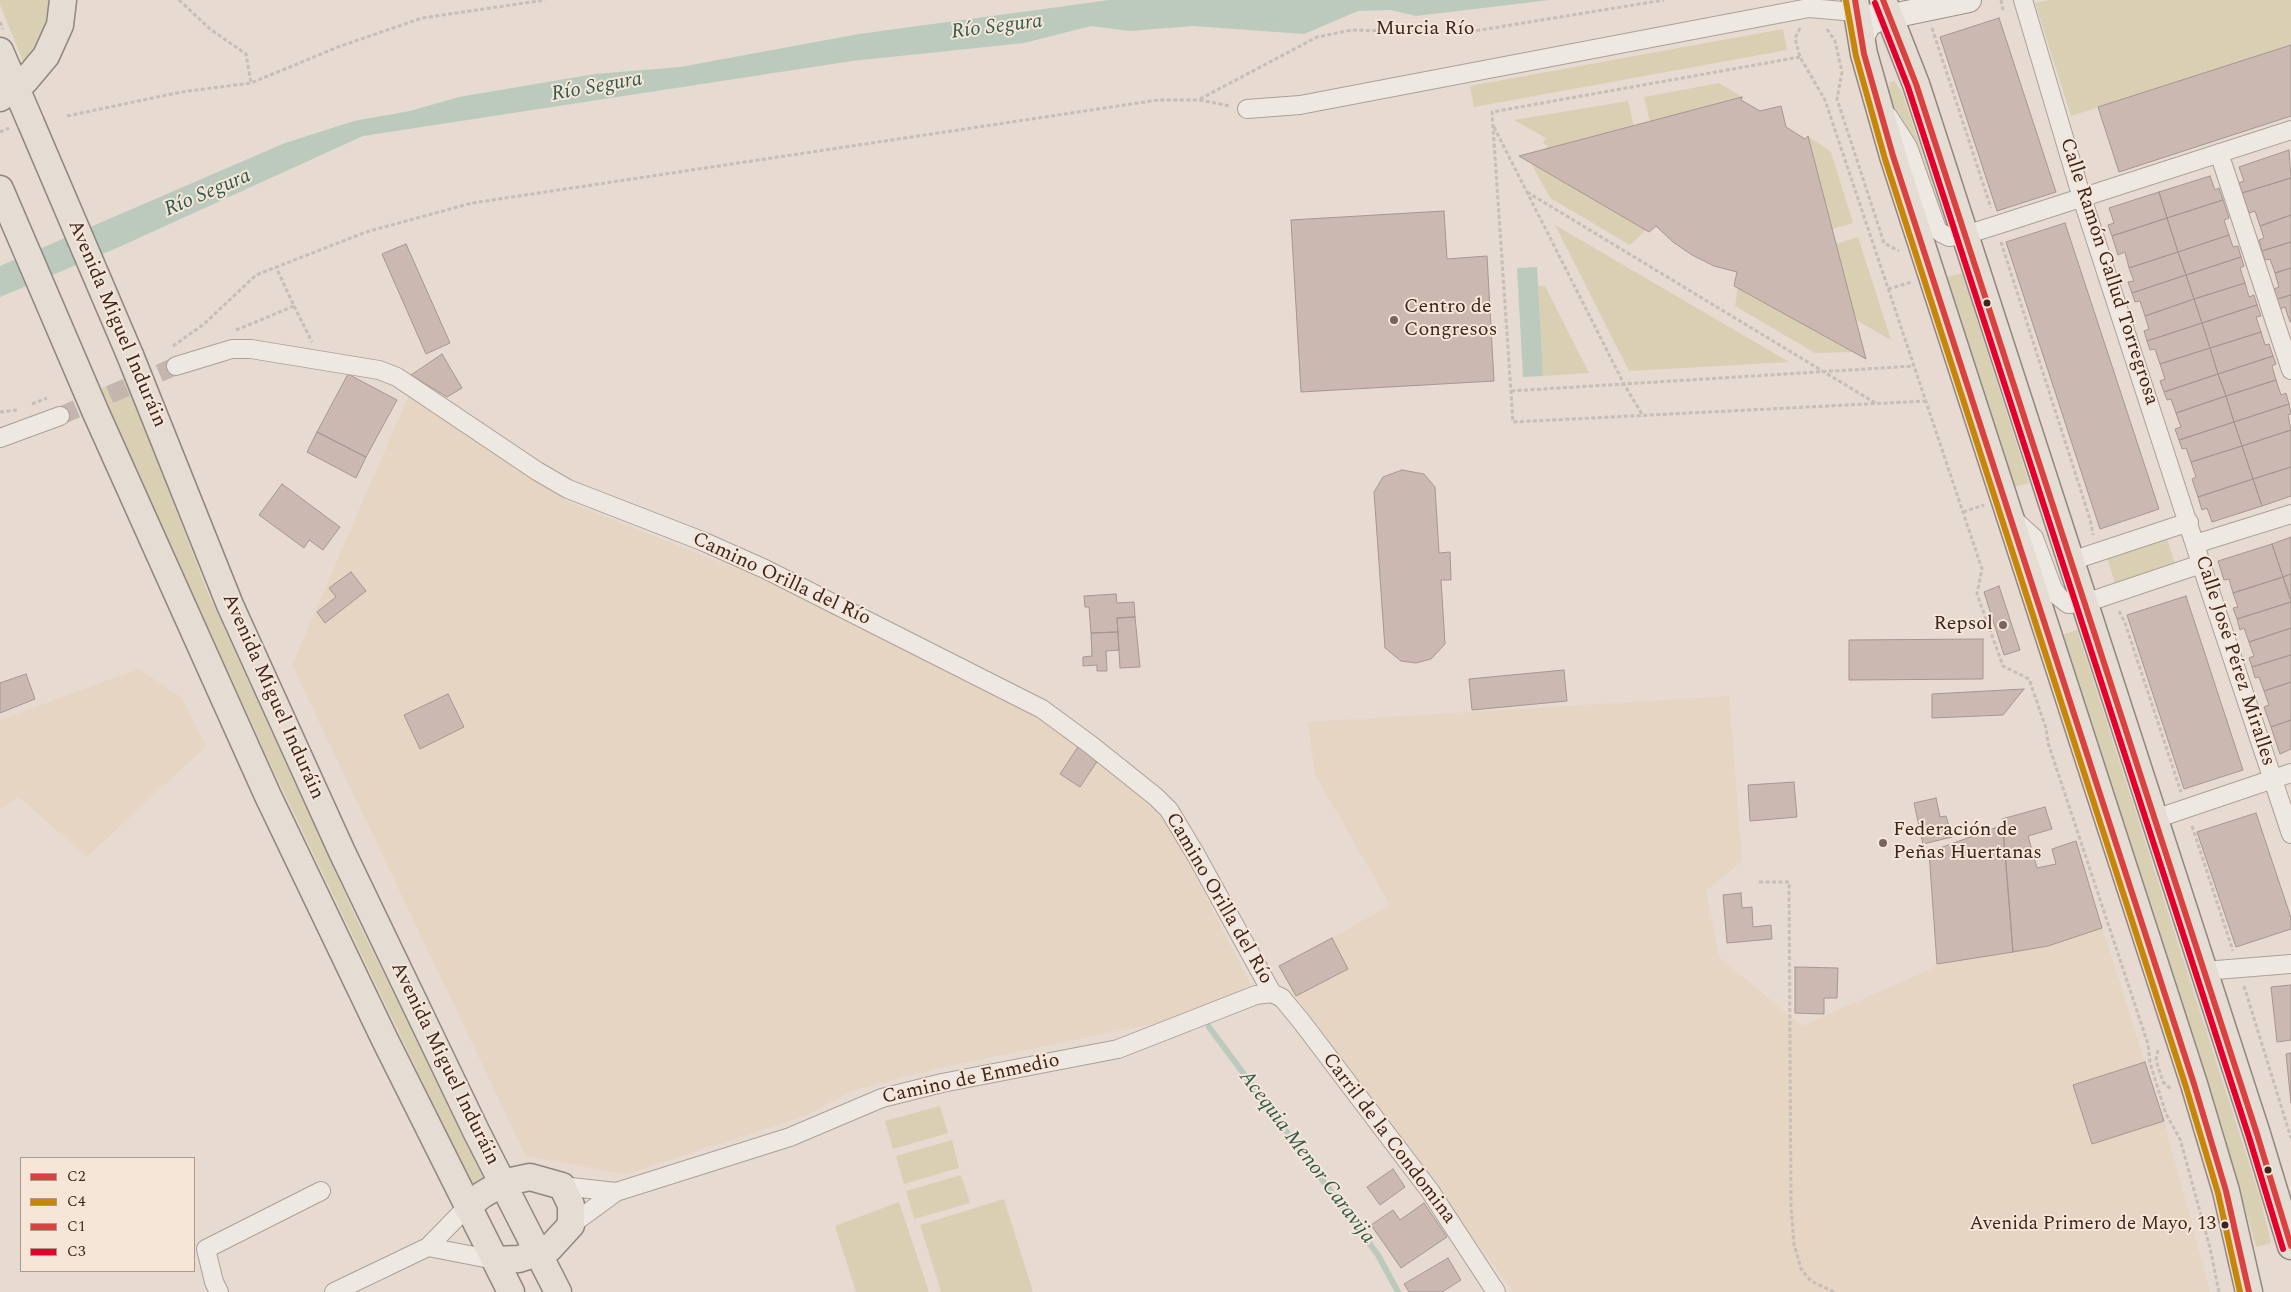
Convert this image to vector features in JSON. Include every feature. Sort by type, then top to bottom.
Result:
[{"type":"main road","points":[[8,93],[25,81],[46,56],[60,25],[63,0]]},
{"type":"main road","points":[[1861,40],[1868,25],[1886,8],[1969,0]]},
{"type":"main road","points":[[1856,6],[1861,40],[1876,99],[1931,277],[2210,1136],[2239,1240],[2249,1292]]},
{"type":"main road","points":[[1886,8],[1913,76],[1966,235],[2204,970],[2291,1246]]},
{"type":"main road","name":"Avenida Miguel Induráin","points":[[0,51],[8,93],[31,123],[130,355],[230,604],[289,737],[342,852],[502,1183],[558,1292]]},
{"type":"main road","name":"Avenida Miguel Induráin","points":[[0,189],[80,376],[268,796],[468,1207],[512,1292]]},
{"type":"main road","points":[[468,1207],[482,1194],[502,1183],[530,1177],[562,1186],[571,1205],[570,1225],[548,1249],[539,1254],[519,1259],[495,1260]]},
{"type":"street","name":"Calle Ramón Gallud Torregrosa","points":[[2023,0],[2082,198],[2195,544]]},
{"type":"street","points":[[1247,109],[1300,105],[1808,8],[1856,6],[1886,8]]},
{"type":"street","points":[[1876,99],[1908,147],[1937,229],[1949,237],[1966,235],[2291,130]]},
{"type":"street","points":[[2220,153],[2291,370]]},
{"type":"street","name":"Camino Orilla del Río","points":[[176,366],[232,349],[251,349],[379,370],[397,377],[537,471],[568,488],[764,568],[1042,709],[1091,745],[1156,797],[1169,810],[1272,993]]},
{"type":"street","points":[[0,438],[60,416]]},
{"type":"street","points":[[2195,544],[2291,514]]},
{"type":"street","points":[[2009,515],[2038,544],[2053,589],[2068,604],[2085,603],[2201,564]]},
{"type":"street","points":[[2050,643],[2050,619],[2073,567],[2096,552],[2188,522]]},
{"type":"street","name":"Calle José Pérez Miralles","points":[[2195,544],[2291,834]]},
{"type":"street","points":[[2155,819],[2291,774]]},
{"type":"street","points":[[2204,970],[2291,964]]},
{"type":"street","name":"Camino de Enmedio","points":[[616,1192],[790,1137],[882,1098],[942,1083],[1118,1048],[1256,995],[1272,993]]},
{"type":"street","name":"Carril de la Condomina","points":[[1272,993],[1282,998],[1301,1021],[1430,1191],[1496,1292]]},
{"type":"street","points":[[562,1186],[616,1192]]},
{"type":"street","points":[[219,1292],[214,1282],[206,1250],[321,1191]]},
{"type":"street","points":[[570,1225],[616,1192]]},
{"type":"street","points":[[334,1292],[428,1246],[468,1207]]},
{"type":"street","points":[[428,1246],[495,1260]]},
{"type":"path","points":[[179,0],[210,30],[246,54],[251,83]]},
{"type":"path","points":[[67,116],[181,92],[251,83],[338,47],[422,18],[545,0]]},
{"type":"path","name":"Murcia Río","points":[[1199,100],[1317,37],[1352,30],[1462,33],[1664,0]]},
{"type":"path","points":[[2001,0],[2003,10]]},
{"type":"path","points":[[1808,8],[1795,38],[1800,57],[1825,100],[1926,401],[1982,569],[1977,594],[2003,666],[2029,680],[2046,728],[2048,743],[2148,1044],[2150,1063],[2166,1114],[2180,1139],[2208,1240],[2219,1292]]},
{"type":"path","points":[[1800,57],[1492,112],[1513,422],[1926,401]]},
{"type":"path","points":[[170,348],[204,324],[256,275],[366,232],[472,203],[1158,100],[1199,100],[1247,109]]},
{"type":"path","points":[[1493,124],[1642,416]]},
{"type":"path","points":[[1527,192],[1877,404]]},
{"type":"path","points":[[276,267],[319,360]]},
{"type":"path","points":[[284,311],[294,306]]},
{"type":"path","points":[[1511,391],[1914,366]]},
{"type":"path","points":[[0,412],[17,410],[47,398]]},
{"type":"path","points":[[1759,882],[1789,882],[1791,1197],[1794,1244],[1801,1269],[1811,1281],[1834,1292]]},
{"type":"shaded area","points":[[0,0],[50,0],[49,15],[42,40],[33,55],[23,61],[0,5]]},
{"type":"shaded area","points":[[2051,0],[2291,0],[2291,45],[2071,116],[2035,3]]},
{"type":"shaded area","points":[[1783,29],[1787,50],[1474,107],[1470,86]]},
{"type":"shaded area","points":[[1894,81],[1902,92],[1942,213],[1940,216],[1895,115],[1889,90],[1890,82]]},
{"type":"shaded area","points":[[1719,83],[1742,97],[1650,122],[1644,97]]},
{"type":"shaded area","points":[[1628,101],[1634,126],[1546,149],[1548,146],[1543,143],[1546,138],[1514,120]]},
{"type":"shaded area","points":[[1808,136],[1831,152],[1853,223],[1832,229]]},
{"type":"shaded area","points":[[1531,163],[1646,230],[1630,245],[1550,198]]},
{"type":"shaded area","points":[[1555,225],[1789,362],[1629,371]]},
{"type":"shaded area","points":[[1858,237],[1891,340],[1856,320],[1836,244]]},
{"type":"shaded area","points":[[1962,273],[2029,483],[2014,487],[1947,277]]},
{"type":"shaded area","points":[[1538,286],[1545,286],[1589,373],[1543,376]]},
{"type":"shaded area","points":[[1738,288],[1853,352],[1815,353],[1735,306]]},
{"type":"shaded area","points":[[125,378],[208,593],[359,924],[486,1179],[472,1185],[273,770],[100,389]]},
{"type":"shaded area","points":[[409,395],[568,502],[750,574],[822,606],[1047,721],[1127,780],[1166,819],[1252,987],[1171,1020],[939,1068],[851,1091],[805,1116],[626,1174],[526,1156],[292,665]]},
{"type":"shaded area","points":[[2167,539],[2176,567],[2116,586],[2107,558]]},
{"type":"shaded area","points":[[2077,630],[2260,1197],[2271,1243],[2256,1247],[2223,1130],[2062,635]]},
{"type":"shaded area","points":[[139,669],[182,698],[206,746],[87,857],[19,797],[0,809],[0,720]]},
{"type":"shaded area","points":[[1729,696],[1742,861],[1706,891],[1719,957],[1802,1026],[1931,969],[1937,964],[2048,946],[2102,928],[2145,1062],[2074,1085],[2092,1144],[2164,1121],[2210,1292],[1513,1292],[1296,996],[1348,969],[1332,938],[1390,905],[1315,774],[1308,722]]},
{"type":"shaded area","points":[[940,1106],[948,1133],[893,1149],[885,1121]]},
{"type":"shaded area","points":[[952,1140],[959,1168],[904,1184],[896,1156]]},
{"type":"shaded area","points":[[961,1175],[970,1203],[914,1219],[906,1191]]},
{"type":"shaded area","points":[[1004,1199],[1033,1292],[941,1292],[920,1225]]},
{"type":"shaded area","points":[[899,1202],[929,1292],[856,1292],[835,1226]]},
{"type":"water","name":"Río Segura","points":[[1110,0],[1550,0],[1416,16],[1391,10],[1358,11],[1304,34],[1193,26],[1130,31],[1091,26],[1024,43],[852,61],[363,136],[119,247],[0,297],[0,266],[285,143],[354,121],[410,111],[459,97],[595,74],[680,67],[859,34]]},
{"type":"water","points":[[1537,267],[1543,376],[1523,377],[1517,268]]},
{"type":"building","points":[[1999,18],[2056,192],[1997,211],[1940,37]]},
{"type":"building","points":[[2291,45],[2291,116],[2119,172],[2098,107]]},
{"type":"building","points":[[1742,97],[1741,100],[1760,111],[1781,106],[1786,127],[1805,139],[1808,136],[1866,359],[1734,286],[1737,272],[1714,266],[1692,255],[1673,242],[1656,226],[1649,232],[1519,156]]},
{"type":"building","points":[[2289,150],[2291,178],[2242,193],[2239,183],[2244,181],[2239,167]]},
{"type":"building","points":[[2210,176],[2215,190],[2219,188],[2223,200],[2167,218],[2159,192]]},
{"type":"building","points":[[2291,178],[2291,215],[2260,226],[2255,211],[2249,213],[2242,193]]},
{"type":"building","points":[[2159,192],[2167,218],[2112,236],[2108,225],[2114,223],[2109,208]]},
{"type":"building","points":[[2223,200],[2229,218],[2224,220],[2229,235],[2178,252],[2167,218]]},
{"type":"building","name":"Centro de Congresos","points":[[1444,211],[1447,259],[1487,256],[1494,381],[1301,392],[1291,220]]},
{"type":"building","points":[[2291,215],[2291,242],[2262,251],[2259,240],[2264,238],[2260,226]]},
{"type":"building","points":[[2167,218],[2178,252],[2129,268],[2125,252],[2118,255],[2112,236]]},
{"type":"building","points":[[2065,223],[2159,509],[2100,529],[2006,242]]},
{"type":"building","points":[[2229,235],[2233,247],[2238,246],[2241,257],[2186,275],[2178,252]]},
{"type":"building","points":[[2291,242],[2291,268],[2275,273],[2270,259],[2265,260],[2262,251]]},
{"type":"building","points":[[406,244],[450,343],[426,354],[382,254]]},
{"type":"building","points":[[2178,252],[2186,275],[2132,293],[2128,282],[2134,281],[2129,268]]},
{"type":"building","points":[[2241,257],[2244,266],[2240,268],[2245,283],[2194,299],[2186,275]]},
{"type":"building","points":[[2291,268],[2291,295],[2277,299],[2274,289],[2279,287],[2275,273]]},
{"type":"building","points":[[2186,275],[2194,299],[2145,316],[2140,301],[2135,302],[2132,293]]},
{"type":"building","points":[[2245,283],[2249,297],[2254,295],[2257,305],[2202,323],[2194,299]]},
{"type":"building","points":[[2291,295],[2290,322],[2285,307],[2280,309],[2277,299]]},
{"type":"building","points":[[2194,299],[2202,323],[2147,341],[2144,331],[2149,329],[2145,316]]},
{"type":"building","points":[[2257,305],[2261,316],[2256,317],[2261,332],[2210,348],[2202,323]]},
{"type":"building","points":[[2202,323],[2210,348],[2160,364],[2155,349],[2150,350],[2147,341]]},
{"type":"building","points":[[2261,332],[2265,345],[2269,344],[2273,356],[2218,374],[2210,348]]},
{"type":"building","points":[[2210,348],[2218,374],[2164,392],[2160,381],[2165,379],[2160,364]]},
{"type":"building","points":[[442,354],[462,388],[447,397],[411,375]]},
{"type":"building","points":[[2273,356],[2276,364],[2272,366],[2276,380],[2226,396],[2218,374]]},
{"type":"building","points":[[348,374],[397,400],[366,457],[317,432]]},
{"type":"building","points":[[2218,374],[2226,396],[2176,413],[2171,399],[2167,400],[2164,392]]},
{"type":"building","points":[[2276,380],[2281,395],[2286,393],[2289,404],[2234,422],[2226,396]]},
{"type":"building","points":[[2226,396],[2234,422],[2179,440],[2175,429],[2181,427],[2176,413]]},
{"type":"building","points":[[2289,404],[2291,414],[2288,415],[2291,430],[2242,446],[2234,422]]},
{"type":"building","points":[[2234,422],[2242,446],[2191,462],[2186,448],[2182,449],[2179,440]]},
{"type":"building","points":[[2291,430],[2291,467],[2253,479],[2242,446]]},
{"type":"building","points":[[317,432],[366,457],[356,478],[307,452]]},
{"type":"building","points":[[2242,446],[2253,479],[2198,497],[2192,479],[2196,477],[2191,462]]},
{"type":"building","points":[[2291,467],[2291,496],[2262,506],[2253,479]]},
{"type":"building","points":[[1402,470],[1424,474],[1435,487],[1439,553],[1450,552],[1451,580],[1441,580],[1445,644],[1431,659],[1416,663],[1401,661],[1385,648],[1374,492],[1383,477]]},
{"type":"building","points":[[2253,479],[2262,506],[2212,522],[2207,508],[2202,510],[2198,497]]},
{"type":"building","points":[[282,484],[340,527],[323,550],[309,540],[304,548],[259,515]]},
{"type":"building","points":[[2291,537],[2291,574],[2283,577],[2272,544]]},
{"type":"building","points":[[2272,544],[2283,577],[2233,593],[2229,579],[2224,580],[2218,561]]},
{"type":"building","points":[[351,572],[366,591],[325,623],[317,612],[336,597],[329,588]]},
{"type":"building","points":[[2291,574],[2291,599],[2283,577]]},
{"type":"building","points":[[2283,577],[2291,602],[2237,619],[2233,608],[2238,607],[2233,593]]},
{"type":"building","points":[[1999,586],[2020,650],[2004,655],[1984,592]]},
{"type":"building","points":[[1116,594],[1117,603],[1134,602],[1135,617],[1117,618],[1118,632],[1091,633],[1089,607],[1085,607],[1084,596]]},
{"type":"building","points":[[2186,596],[2243,770],[2184,789],[2127,615]]},
{"type":"building","points":[[2291,602],[2291,628],[2249,642],[2244,628],[2240,630],[2237,619]]},
{"type":"building","points":[[1135,617],[1140,667],[1120,668],[1117,618]]},
{"type":"building","points":[[2291,628],[2291,655],[2252,667],[2249,658],[2254,656],[2249,642]]},
{"type":"building","points":[[1118,632],[1119,650],[1106,651],[1107,671],[1097,671],[1097,665],[1083,666],[1083,657],[1092,656],[1091,633]]},
{"type":"building","points":[[1983,639],[1983,679],[1849,680],[1849,640]]},
{"type":"building","points":[[2291,655],[2291,682],[2264,691],[2259,677],[2255,678],[2252,667]]},
{"type":"building","points":[[1564,670],[1567,701],[1472,710],[1469,679]]},
{"type":"building","points":[[26,674],[35,699],[0,713],[0,683]]},
{"type":"building","points":[[2291,682],[2291,720],[2271,727],[2264,707],[2269,705],[2264,691]]},
{"type":"building","points":[[2024,689],[2003,715],[1932,718],[1932,694]]},
{"type":"building","points":[[448,694],[464,727],[420,749],[404,715]]},
{"type":"building","points":[[2291,720],[2291,749],[2280,754],[2271,727]]},
{"type":"building","points":[[1078,747],[1098,760],[1080,787],[1060,774]]},
{"type":"building","points":[[1794,782],[1797,817],[1750,821],[1748,785]]},
{"type":"building","points":[[1936,798],[1940,817],[1946,816],[1952,837],[1923,844],[1914,803]]},
{"type":"building","points":[[2045,807],[2052,829],[2028,836],[2037,868],[2056,864],[2052,849],[2076,841],[2102,928],[2048,946],[2013,952],[2002,819]]},
{"type":"building","points":[[2256,813],[2291,918],[2291,929],[2236,947],[2197,832]]},
{"type":"building","points":[[2003,825],[2013,952],[1937,964],[1929,852]]},
{"type":"building","points":[[1741,893],[1742,908],[1752,907],[1753,927],[1771,925],[1772,939],[1727,943],[1723,895]]},
{"type":"building","points":[[1332,938],[1348,969],[1296,996],[1279,966]]},
{"type":"building","points":[[1795,967],[1838,968],[1837,998],[1824,998],[1824,1014],[1795,1013]]},
{"type":"building","points":[[2291,985],[2291,1040],[2277,1042],[2271,987]]},
{"type":"building","points":[[2291,1053],[2291,1103],[2286,1054]]},
{"type":"building","points":[[2145,1062],[2164,1121],[2092,1144],[2073,1085]]},
{"type":"building","points":[[1393,1169],[1405,1187],[1380,1205],[1367,1187]]},
{"type":"building","points":[[1424,1203],[1447,1237],[1401,1268],[1371,1225],[1393,1210],[1400,1220]]},
{"type":"building","points":[[1448,1258],[1461,1280],[1442,1292],[1409,1292],[1404,1284]]},
{"type":"waterway","name":"Acequia Menor Caravija","points":[[1209,1027],[1378,1255],[1398,1292]]},
{"type":"tunnel","points":[[60,416],[176,366]]},
{"type":"transit line","name":"C2","points":[[1855,0],[1864,54],[1893,156],[2194,1084],[2226,1191],[2249,1292]]},
{"type":"transit line","name":"C1","points":[[1883,0],[1916,84],[2257,1134],[2291,1246]]},
{"type":"transit line","name":"C4","points":[[1846,1],[1856,56],[1885,159],[2186,1087],[2218,1193],[2240,1292]]},
{"type":"transit line","name":"C3","points":[[1875,3],[1908,87],[2249,1137],[2283,1249]]},
{"type":"place","name":"Centro de Congresos","points":[[1394,320]]},
{"type":"place","name":"Repsol","points":[[2003,625]]},
{"type":"place","name":"Federación de Peñas Huertanas","points":[[1883,843]]},
{"type":"place","name":"Avenida Primero de Mayo, 13","points":[[2225,1225]]}]
